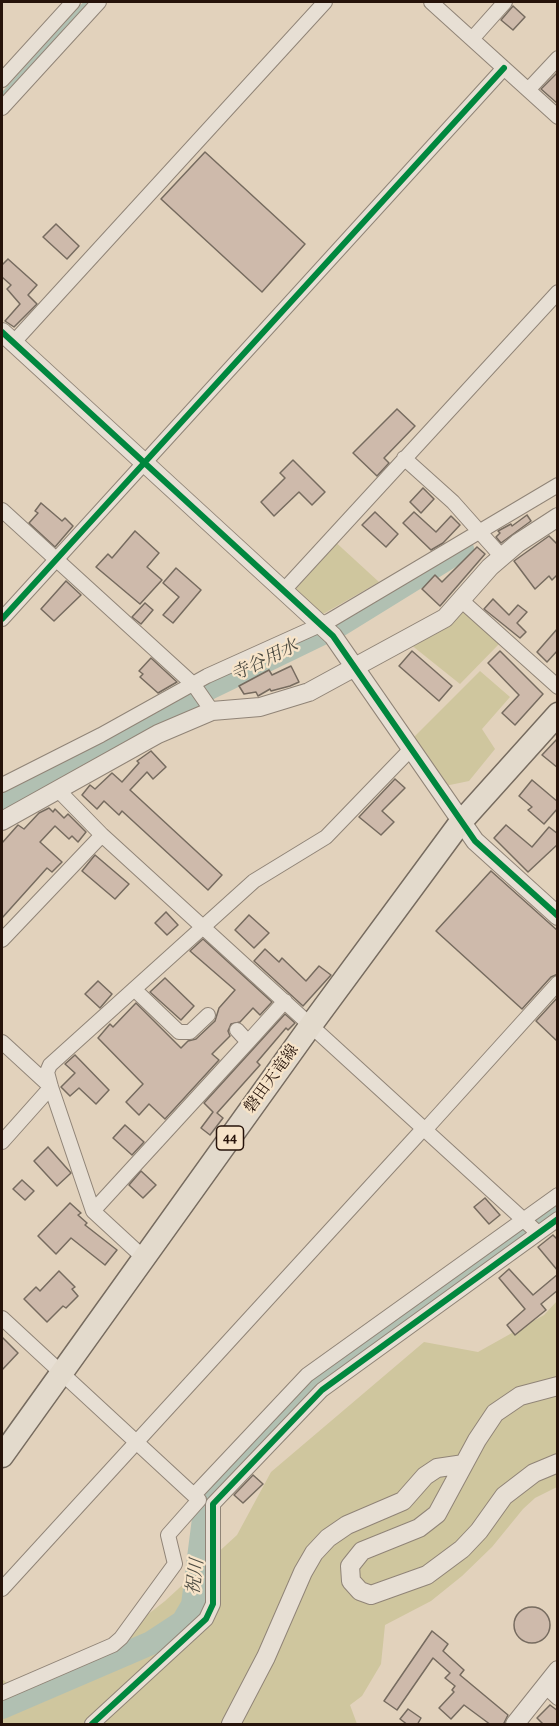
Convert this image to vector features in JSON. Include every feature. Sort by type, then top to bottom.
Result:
[{"type":"main road","name":"磐田天竜線","points":[[2,1456],[311,1025],[460,823],[558,714]]},
{"type":"street","points":[[2,80],[73,2]]},
{"type":"street","points":[[2,108],[99,2]]},
{"type":"street","points":[[325,2],[7,338],[321,624],[355,667],[475,842],[558,916]]},
{"type":"street","points":[[431,2],[558,117]]},
{"type":"street","points":[[443,13],[453,2]]},
{"type":"street","points":[[472,39],[505,2]]},
{"type":"street","points":[[528,90],[558,58]]},
{"type":"street","points":[[2,619],[504,68]]},
{"type":"street","points":[[284,590],[558,292]]},
{"type":"street","points":[[404,458],[453,502],[502,557]]},
{"type":"street","points":[[2,821],[158,734],[202,696],[207,676],[321,624],[558,486]]},
{"type":"street","points":[[2,510],[202,696]]},
{"type":"street","points":[[2,784],[202,696],[273,704],[309,692],[445,618],[502,557],[555,523]]},
{"type":"street","points":[[462,601],[558,687]]},
{"type":"street","points":[[144,1258],[93,1211],[51,1087],[47,1072],[50,1065],[254,881],[326,837],[410,750]]},
{"type":"street","points":[[57,789],[102,835],[538,1233]]},
{"type":"street","points":[[2,940],[102,835]]},
{"type":"street","points":[[2,1589],[558,983]]},
{"type":"street","points":[[134,989],[179,1032],[190,1032],[208,1015]]},
{"type":"street","points":[[93,1211],[285,1001]]},
{"type":"street","points":[[237,1030],[248,1042]]},
{"type":"street","points":[[2,1042],[51,1087]]},
{"type":"street","points":[[2,1142],[51,1087]]},
{"type":"street","points":[[204,1501],[307,1375],[558,1195]]},
{"type":"street","points":[[2,1692],[113,1645],[121,1638],[175,1564],[168,1535],[322,1390],[558,1219]]},
{"type":"street","points":[[2,1318],[204,1501],[213,1604],[206,1619],[92,1725]]},
{"type":"street","points":[[558,1386],[520,1396],[501,1408],[486,1426],[443,1505],[430,1521],[366,1548],[353,1561],[349,1576],[360,1592],[371,1595],[383,1593],[417,1580],[445,1563],[479,1531],[504,1496],[534,1473],[558,1463]]},
{"type":"street","points":[[231,1725],[267,1657],[303,1572],[314,1554],[328,1538],[347,1525],[403,1501],[425,1476],[437,1468],[464,1464]]},
{"type":"street","points":[[515,1725],[551,1692],[558,1670]]},
{"type":"shaded area","points":[[331,538],[379,582],[323,614],[287,586]]},
{"type":"shaded area","points":[[465,609],[500,643],[460,684],[410,644]]},
{"type":"shaded area","points":[[480,671],[510,697],[482,729],[495,749],[469,781],[440,787],[409,742]]},
{"type":"shaded area","points":[[557,1301],[557,1487],[535,1498],[492,1547],[462,1576],[431,1601],[385,1625],[381,1664],[362,1696],[350,1705],[357,1724],[2,1724],[2,1679],[25,1697],[64,1680],[165,1601],[237,1535],[271,1472],[424,1342],[478,1352],[544,1315]]},
{"type":"building","points":[[513,6],[525,17],[513,30],[501,20]]},
{"type":"building","points":[[558,72],[558,104],[541,89]]},
{"type":"building","points":[[205,152],[305,244],[262,292],[161,199]]},
{"type":"building","points":[[56,224],[79,246],[67,259],[43,237]]},
{"type":"building","points":[[8,259],[37,285],[28,295],[37,304],[14,327],[5,321],[20,304],[7,289],[11,285],[2,277],[2,265]]},
{"type":"building","points":[[397,409],[415,426],[384,458],[389,463],[377,476],[353,453]]},
{"type":"building","points":[[293,460],[325,492],[312,505],[299,492],[274,516],[261,502],[285,478],[280,473]]},
{"type":"building","points":[[423,488],[434,499],[421,513],[410,502]]},
{"type":"building","points":[[41,503],[62,521],[65,518],[73,526],[55,547],[29,523],[38,513],[35,511]]},
{"type":"building","points":[[375,512],[398,534],[386,547],[362,525]]},
{"type":"building","points":[[414,512],[436,532],[451,516],[460,525],[443,543],[431,550],[403,523]]},
{"type":"building","points":[[527,515],[531,521],[501,543],[496,537],[500,533],[498,531],[511,524],[512,526]]},
{"type":"building","points":[[135,531],[159,553],[147,567],[162,580],[140,604],[96,567],[108,554],[112,558]]},
{"type":"building","points":[[549,536],[558,545],[558,574],[552,580],[549,576],[535,589],[514,561]]},
{"type":"building","points":[[477,547],[485,554],[440,606],[422,589],[435,575],[442,582]]},
{"type":"building","points":[[176,568],[201,590],[173,623],[163,615],[179,597],[163,583]]},
{"type":"building","points":[[66,581],[81,595],[54,621],[41,609]]},
{"type":"building","points":[[493,599],[509,615],[518,605],[527,612],[517,623],[526,632],[520,638],[484,609]]},
{"type":"building","points":[[145,603],[153,610],[141,624],[132,617]]},
{"type":"building","points":[[558,628],[558,650],[547,662],[537,652]]},
{"type":"building","points":[[412,651],[452,686],[439,701],[399,666]]},
{"type":"building","points":[[500,651],[543,694],[515,725],[502,713],[519,695],[488,663]]},
{"type":"building","points":[[151,658],[177,682],[158,693],[140,677],[143,674],[139,671]]},
{"type":"building","points":[[291,666],[299,682],[290,686],[271,691],[270,689],[258,696],[256,692],[244,694],[239,686],[269,670],[272,675]]},
{"type":"building","points":[[558,738],[558,768],[542,755]]},
{"type":"building","points":[[151,751],[166,767],[153,779],[147,772],[130,790],[222,875],[208,890],[122,811],[119,815],[104,801],[97,809],[82,795],[90,785],[95,789],[112,773],[122,782],[139,763],[137,761]]},
{"type":"building","points":[[395,779],[405,788],[382,811],[394,822],[381,835],[359,817]]},
{"type":"building","points":[[532,780],[558,802],[558,808],[544,824],[528,810],[532,807],[519,796]]},
{"type":"building","points":[[49,808],[53,812],[55,809],[64,818],[68,814],[86,832],[78,842],[72,836],[69,839],[55,826],[40,842],[62,862],[52,872],[47,868],[2,918],[2,843],[18,825],[24,829],[39,813]]},
{"type":"building","points":[[506,825],[532,847],[549,827],[558,834],[558,844],[528,872],[494,838]]},
{"type":"building","points":[[95,855],[129,884],[115,899],[82,871]]},
{"type":"building","points":[[491,871],[558,931],[558,974],[551,977],[522,1009],[436,931]]},
{"type":"building","points":[[166,912],[178,925],[167,935],[155,923]]},
{"type":"building","points":[[249,915],[269,933],[254,948],[235,930]]},
{"type":"building","points":[[203,939],[272,1002],[260,1015],[253,1008],[240,1022],[231,1024],[228,1031],[230,1036],[212,1054],[219,1060],[165,1119],[149,1104],[139,1115],[126,1102],[143,1084],[98,1038],[110,1024],[113,1027],[136,1003],[181,1048],[188,1041],[196,1039],[215,1021],[219,1008],[235,990],[190,951]]},
{"type":"building","points":[[265,949],[279,962],[282,958],[306,981],[319,966],[331,975],[303,1006],[254,961]]},
{"type":"building","points":[[165,978],[194,1006],[181,1020],[150,992]]},
{"type":"building","points":[[98,981],[112,994],[100,1008],[85,994]]},
{"type":"building","points":[[558,997],[558,1042],[536,1021]]},
{"type":"building","points":[[285,1014],[295,1023],[288,1030],[286,1028],[257,1062],[260,1065],[217,1113],[223,1118],[210,1135],[201,1128],[213,1112],[204,1103]]},
{"type":"building","points":[[75,1055],[109,1090],[96,1104],[79,1088],[70,1096],[61,1087],[75,1073],[65,1064]]},
{"type":"building","points":[[125,1125],[144,1142],[132,1155],[113,1138]]},
{"type":"building","points":[[48,1147],[71,1173],[57,1186],[34,1161]]},
{"type":"building","points":[[141,1171],[156,1185],[143,1198],[129,1185]]},
{"type":"building","points":[[22,1180],[34,1191],[25,1200],[13,1189]]},
{"type":"building","points":[[485,1198],[500,1215],[489,1224],[474,1207]]},
{"type":"building","points":[[70,1203],[81,1213],[78,1215],[87,1223],[85,1225],[117,1250],[105,1265],[71,1238],[56,1254],[38,1236]]},
{"type":"building","points":[[553,1235],[558,1240],[558,1271],[538,1247]]},
{"type":"building","points":[[509,1269],[533,1295],[558,1274],[558,1290],[541,1304],[546,1310],[515,1335],[507,1325],[525,1309],[499,1278]]},
{"type":"building","points":[[59,1271],[75,1287],[72,1289],[78,1296],[66,1308],[63,1306],[47,1322],[24,1299],[36,1287],[40,1291]]},
{"type":"building","points":[[2,1337],[18,1353],[2,1370]]},
{"type":"building","points":[[253,1475],[263,1484],[243,1503],[234,1495]]},
{"type":"building","points":[[532,1607],[545,1612],[550,1625],[545,1638],[532,1643],[519,1638],[514,1625],[519,1612]]},
{"type":"building","points":[[432,1631],[448,1644],[443,1651],[464,1670],[460,1675],[508,1715],[503,1725],[491,1725],[464,1705],[451,1719],[439,1708],[454,1692],[452,1690],[455,1686],[445,1678],[450,1673],[433,1658],[397,1710],[384,1701]]},
{"type":"building","points":[[550,1705],[558,1711],[558,1725],[544,1725],[537,1718]]},
{"type":"building","points":[[408,1709],[421,1718],[417,1725],[408,1725],[400,1719]]},
{"type":"waterway","points":[[2,95],[86,2]]},
{"type":"waterway","name":"寺谷用水","points":[[2,806],[209,688],[339,625],[462,549]]},
{"type":"waterway","name":"祝川","points":[[2,1707],[151,1643],[183,1622],[193,1605],[206,1503],[221,1482],[318,1379],[558,1206]]},
{"type":"cycle path","points":[[2,619],[504,68]]},
{"type":"cycle path","points":[[2,332],[333,636],[475,841],[558,916]]},
{"type":"cycle path","points":[[92,1724],[206,1619],[213,1604],[213,1504],[322,1390],[558,1219]]}]
